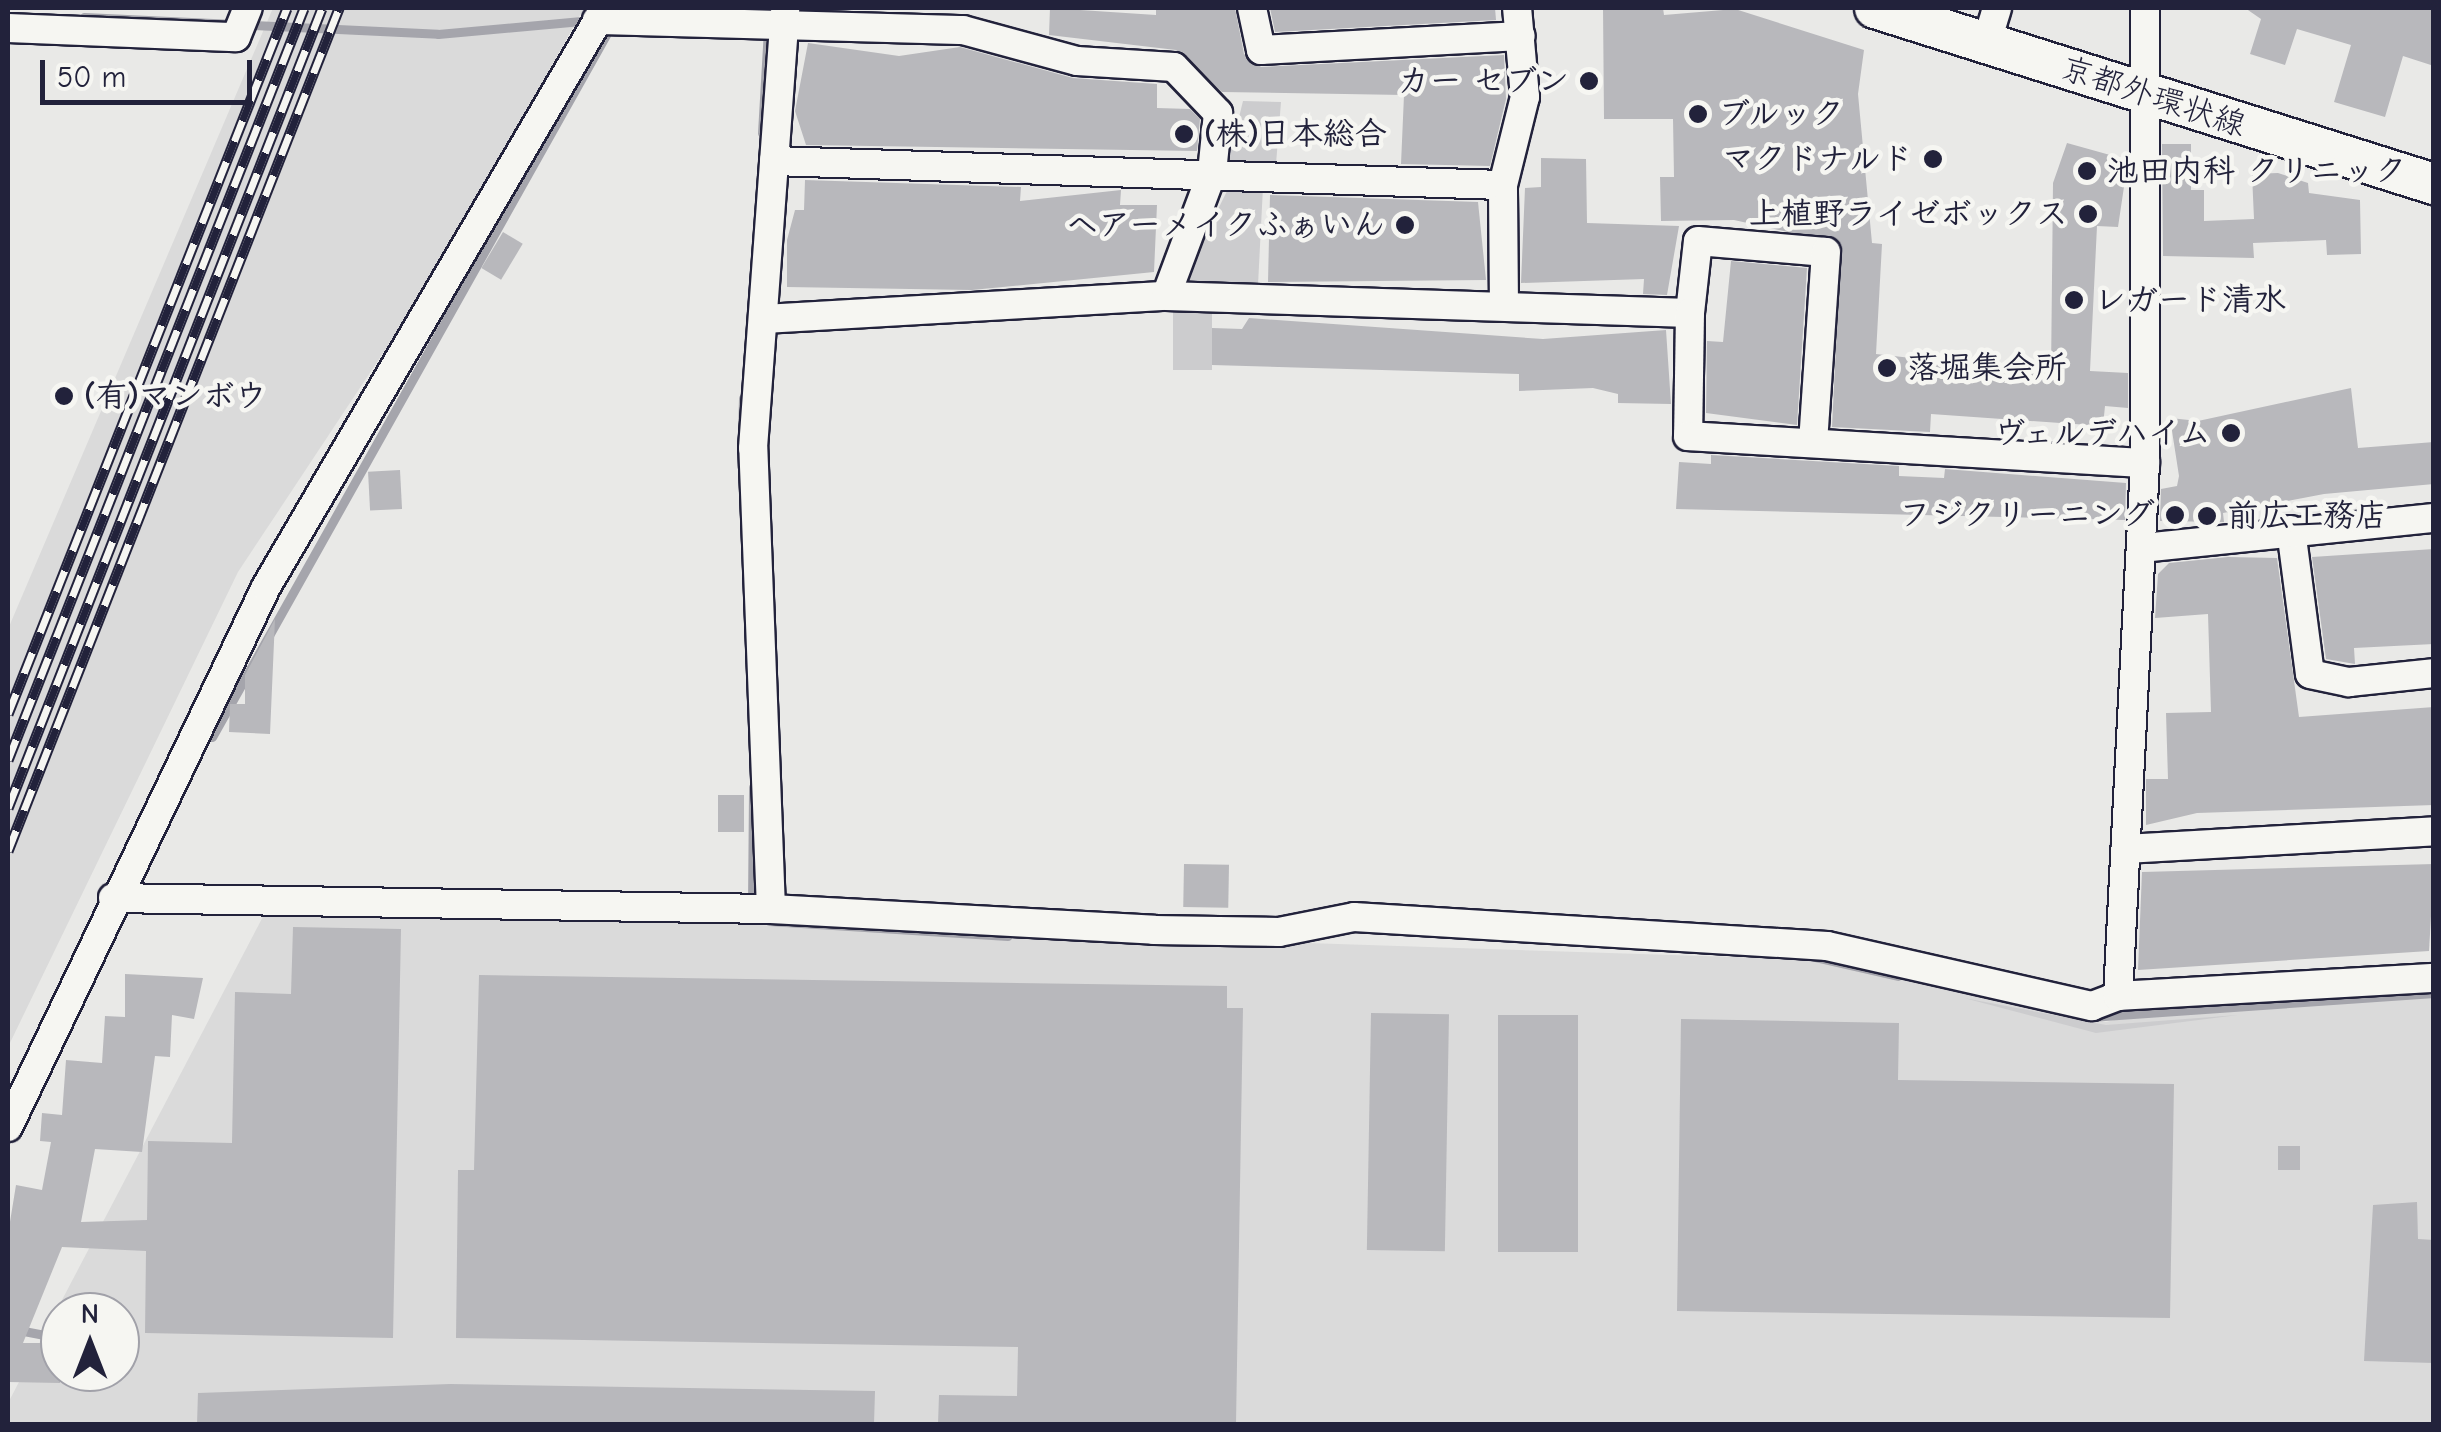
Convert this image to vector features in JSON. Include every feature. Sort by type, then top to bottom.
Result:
[{"type":"main road","name":"京都外環状線","points":[[1874,8],[1992,24],[2139,96],[2434,184]]},
{"type":"street","points":[[8,28],[53,18],[236,38],[248,8]]},
{"type":"street","points":[[1252,8],[1261,50],[1519,22],[1525,96],[1503,185],[1504,306]]},
{"type":"street","points":[[2118,996],[2143,548],[2139,96],[2145,8]]},
{"type":"street","points":[[8,1126],[113,898],[266,587],[601,14],[786,17],[963,30],[1077,61],[1174,67],[1218,114],[1212,173],[1166,296]]},
{"type":"street","points":[[771,910],[753,448],[786,17]]},
{"type":"street","points":[[774,161],[1503,185]]},
{"type":"street","points":[[1813,441],[1826,252],[1698,242],[1690,313],[1688,436],[2145,463]]},
{"type":"street","points":[[764,319],[1166,296],[1690,313]]},
{"type":"street","points":[[2143,548],[2434,518]]},
{"type":"street","points":[[2291,530],[2310,674],[2349,682],[2434,673]]},
{"type":"street","points":[[2126,850],[2434,831]]},
{"type":"street","points":[[113,898],[771,910],[800,918],[1225,931],[1354,918],[1827,946],[2092,1006],[2118,996],[2434,978]]},
{"type":"shaded area","points":[[273,8],[584,8],[432,279],[238,572],[8,1047],[8,629]]},
{"type":"shaded area","points":[[1243,101],[1281,102],[1276,164],[1228,162]]},
{"type":"shaded area","points":[[1229,187],[1263,187],[1258,285],[1182,282]]},
{"type":"shaded area","points":[[1173,307],[1212,307],[1212,370],[1173,370]]},
{"type":"shaded area","points":[[267,909],[1823,960],[2106,1022],[2155,1010],[2433,994],[2433,1424],[8,1424],[8,1403],[40,1342],[40,1392],[140,1392],[140,1292],[66,1292]]},
{"type":"shaded area","points":[[1964,998],[2106,1025],[2238,1015],[2096,1033]]},
{"type":"building","points":[[1050,8],[1156,15],[1156,8],[1235,8],[1244,54],[1261,67],[1504,55],[1506,99],[1490,166],[1401,164],[1404,95],[1222,92],[1176,50],[1049,35]]},
{"type":"building","points":[[1270,8],[1495,8],[1496,20],[1275,32]]},
{"type":"building","points":[[1603,8],[1663,8],[1664,15],[1735,9],[1864,50],[1858,94],[1872,243],[1882,244],[1876,354],[2051,374],[2053,183],[2067,143],[2128,160],[2118,227],[2097,226],[2090,371],[2128,373],[2128,408],[2105,406],[2103,426],[1931,414],[1930,432],[1832,427],[1841,244],[1734,220],[1661,221],[1660,177],[1674,177],[1673,119],[1604,119]]},
{"type":"building","points":[[2245,8],[2434,8],[2434,66],[2403,56],[2385,117],[2334,102],[2351,45],[2297,29],[2285,65],[2250,54],[2261,19]]},
{"type":"building","points":[[808,43],[899,56],[960,47],[1073,78],[1157,84],[1157,108],[1190,109],[1200,119],[1197,151],[806,145],[795,111]]},
{"type":"building","points":[[2162,144],[2191,144],[2191,190],[2204,190],[2204,221],[2254,219],[2252,174],[2278,173],[2308,183],[2309,193],[2360,200],[2361,254],[2327,255],[2326,240],[2253,243],[2254,258],[2163,256]]},
{"type":"building","points":[[1541,158],[1586,159],[1587,223],[1679,226],[1667,295],[1643,294],[1644,279],[1521,283],[1525,188],[1541,187]]},
{"type":"building","points":[[805,180],[1021,187],[1020,201],[1121,190],[1120,205],[1157,205],[1154,272],[972,290],[787,287],[787,240],[795,210],[804,210]]},
{"type":"building","points":[[1270,195],[1478,202],[1486,280],[1268,282]]},
{"type":"building","points":[[503,232],[523,244],[501,280],[481,268]]},
{"type":"building","points":[[1731,261],[1807,268],[1797,425],[1706,413],[1707,341],[1723,342]]},
{"type":"building","points":[[1249,318],[1543,339],[1666,330],[1671,404],[1618,403],[1618,394],[1593,388],[1519,391],[1519,374],[1212,365],[1212,328],[1242,329]]},
{"type":"building","points":[[2351,388],[2358,448],[2434,442],[2434,484],[2324,494],[2223,513],[2224,522],[2160,521],[2161,489],[2177,486],[2179,476],[2170,418],[2198,421]]},
{"type":"building","points":[[1711,455],[1899,466],[1899,476],[1944,478],[1945,469],[2126,483],[2125,520],[1676,509],[1679,462],[1711,464]]},
{"type":"building","points":[[400,470],[402,509],[370,511],[368,472]]},
{"type":"building","points":[[2434,549],[2434,644],[2354,648],[2355,664],[2326,659],[2312,557]]},
{"type":"building","points":[[2228,557],[2277,558],[2299,717],[2434,707],[2434,805],[2197,813],[2146,825],[2146,779],[2168,779],[2166,713],[2211,712],[2208,614],[2155,618],[2158,574],[2169,563]]},
{"type":"building","points":[[275,619],[270,734],[229,732],[230,704],[245,704],[245,675]]},
{"type":"building","points":[[718,795],[744,795],[744,832],[718,832]]},
{"type":"building","points":[[1184,864],[1229,865],[1228,908],[1183,907]]},
{"type":"building","points":[[2434,864],[2429,951],[2138,970],[2142,872]]},
{"type":"building","points":[[293,927],[401,929],[393,1338],[145,1333],[146,1251],[62,1247],[44,1292],[40,1292],[23,1343],[40,1343],[40,1383],[8,1382],[8,1234],[16,1185],[42,1190],[51,1142],[40,1141],[42,1113],[62,1115],[66,1060],[102,1063],[105,1016],[125,1017],[125,974],[203,978],[194,1019],[172,1015],[170,1057],[155,1056],[142,1152],[95,1149],[81,1222],[147,1220],[148,1141],[232,1143],[235,992],[291,994]]},
{"type":"building","points":[[479,975],[1227,986],[1227,1008],[1243,1008],[1236,1424],[938,1424],[939,1395],[1017,1396],[1018,1347],[456,1338],[458,1170],[474,1170]]},
{"type":"building","points":[[1371,1013],[1449,1014],[1445,1251],[1367,1250]]},
{"type":"building","points":[[1498,1015],[1578,1015],[1578,1252],[1498,1252]]},
{"type":"building","points":[[1681,1019],[1899,1023],[1898,1080],[2174,1084],[2170,1318],[1677,1311]]},
{"type":"building","points":[[2278,1146],[2300,1146],[2300,1170],[2278,1170]]},
{"type":"building","points":[[2417,1202],[2418,1239],[2434,1240],[2434,1363],[2364,1361],[2373,1205]]},
{"type":"building","points":[[450,1384],[875,1391],[874,1424],[197,1424],[198,1393]]},
{"type":"waterway","points":[[84,17],[438,34],[592,20]]},
{"type":"waterway","points":[[212,737],[611,26]]},
{"type":"waterway","points":[[762,133],[768,29]]},
{"type":"waterway","points":[[741,466],[743,398]]},
{"type":"waterway","points":[[752,906],[753,787]]},
{"type":"waterway","points":[[769,921],[1008,936]]},
{"type":"waterway","points":[[1811,956],[1898,976]]},
{"type":"waterway","points":[[2090,1017],[2434,993]]},
{"type":"waterway","points":[[8,1328],[40,1334]]},
{"type":"railway","points":[[8,714],[287,8]]},
{"type":"railway","points":[[8,760],[304,8]]},
{"type":"railway","points":[[8,808],[322,8]]},
{"type":"railway","points":[[8,851],[339,8]]},
{"type":"place","name":"カー セブン","points":[[1589,81]]},
{"type":"place","name":"ブルック","points":[[1698,114]]},
{"type":"place","name":"(株)日本総合","points":[[1184,134]]},
{"type":"place","name":"マクドナルド","points":[[1933,159]]},
{"type":"place","name":"池田内科 クリニック","points":[[2087,171]]},
{"type":"place","name":"上植野ライゼボックス","points":[[2088,214]]},
{"type":"place","name":"ヘアーメイクふぁいん","points":[[1405,225]]},
{"type":"place","name":"レガード清水","points":[[2074,300]]},
{"type":"place","name":"落堀集会所","points":[[1887,368]]},
{"type":"place","name":"(有)マンボウ","points":[[64,396]]},
{"type":"place","name":"ヴェルデハイム","points":[[2231,433]]},
{"type":"place","name":"フジクリーニング","points":[[2175,515]]},
{"type":"place","name":"前広工務店","points":[[2207,516]]}]
